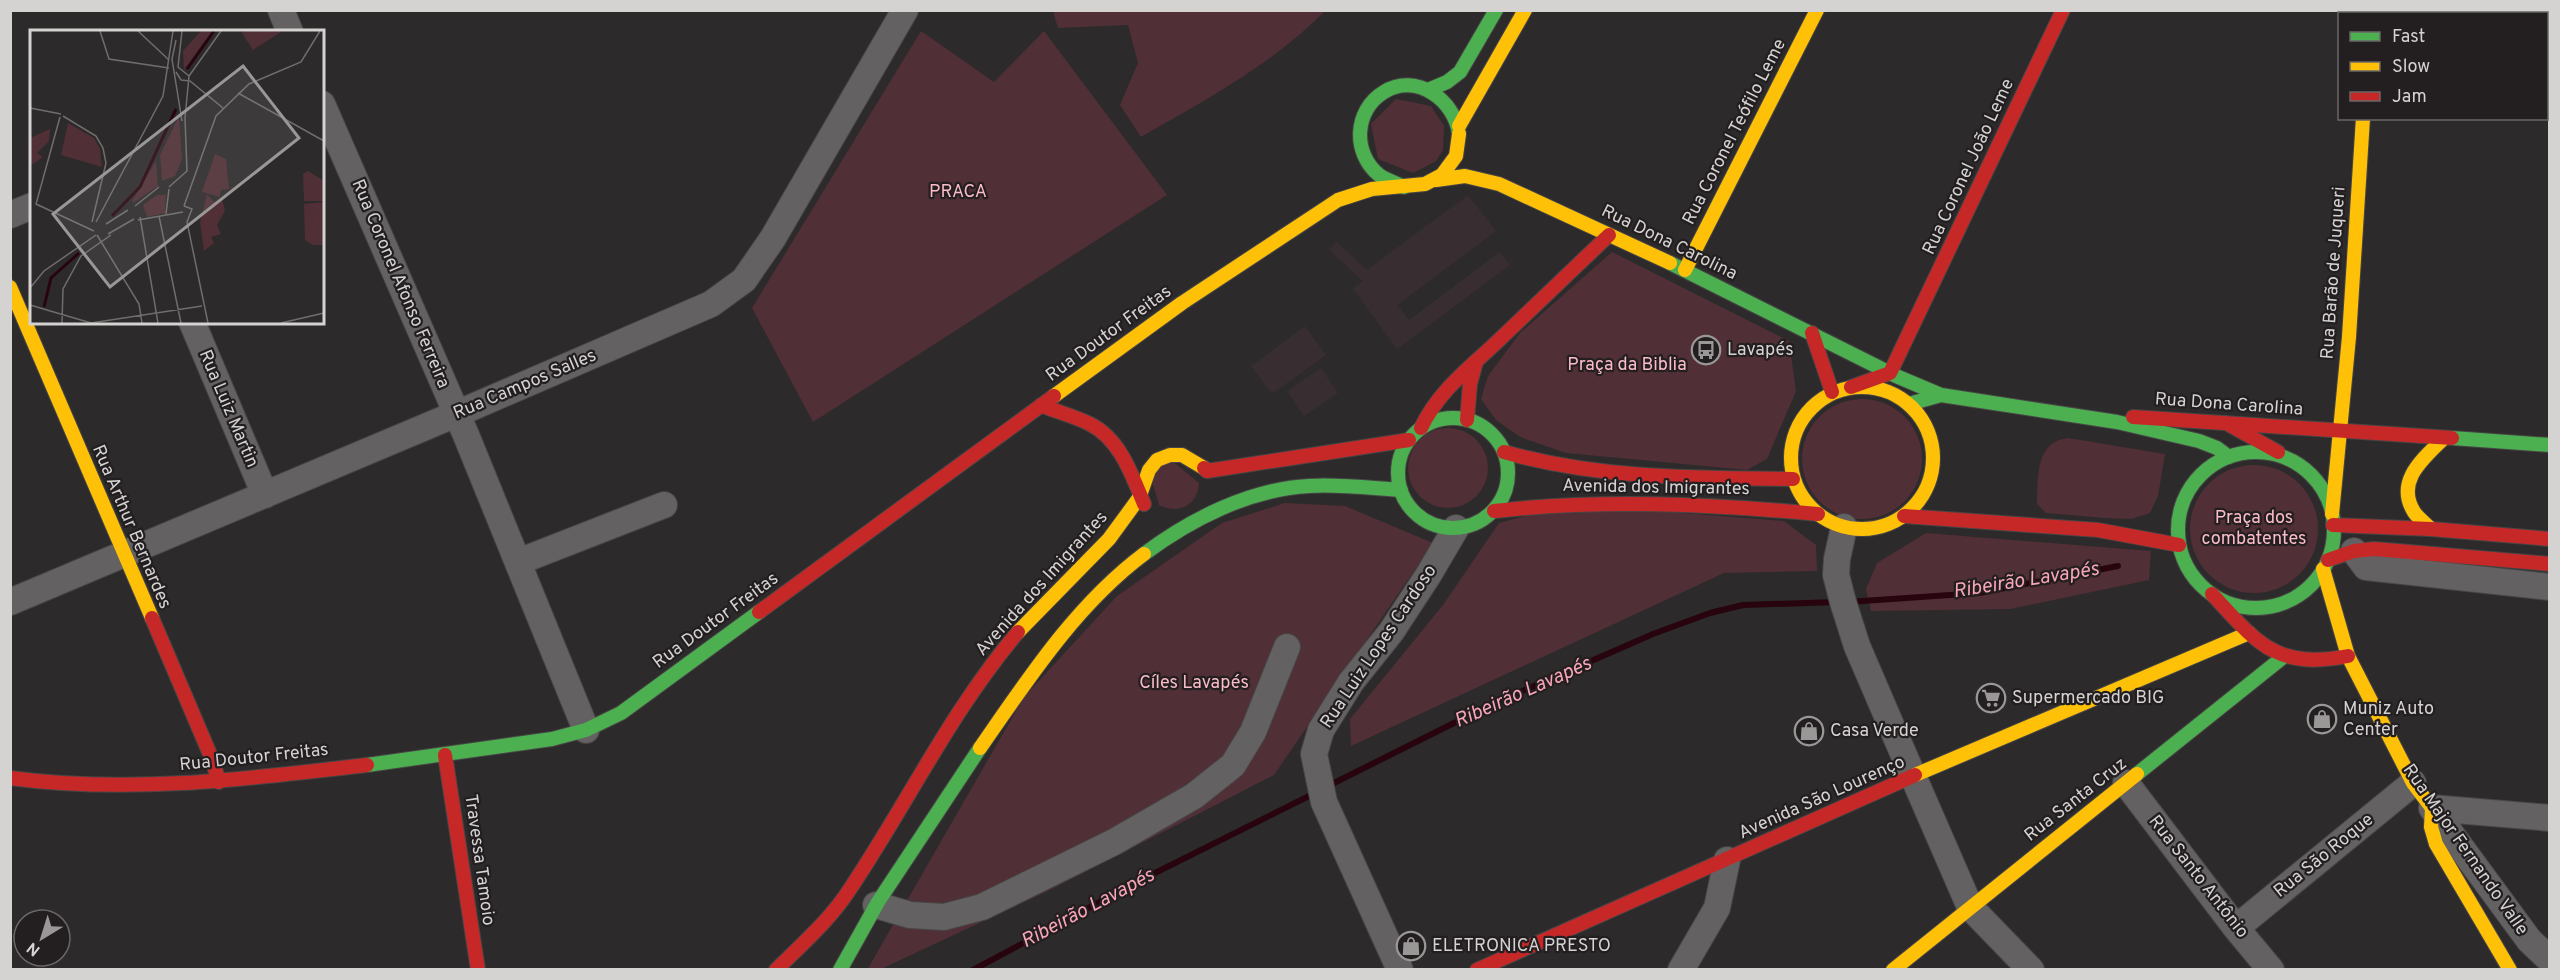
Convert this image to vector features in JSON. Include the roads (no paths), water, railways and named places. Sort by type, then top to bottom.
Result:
[{"type":"main road","points":[[1428,90],[1447,82],[1460,72],[1496,10]]},
{"type":"main road","points":[[1459,126],[1525,10]]},
{"type":"main road","name":"Rua Coronel Teófilo Leme","points":[[1685,270],[1817,10]]},
{"type":"main road","name":"Rua Coronel João Leme","points":[[1893,375],[2063,10]]},
{"type":"main road","points":[[1358,168],[1359,130],[1365,110],[1377,97],[1398,87],[1416,86],[1434,92],[1448,104],[1459,126],[1457,153],[1449,168],[1436,180],[1425,184],[1404,187],[1387,182],[1373,171],[1360,147]]},
{"type":"main road","name":"Rua Barão de Juqueri","points":[[2340,430],[2363,120]]},
{"type":"main road","name":"Rua Dona Carolina","points":[[1459,144],[1478,164],[1509,188]]},
{"type":"main road","name":"Rua Dona Carolina","points":[[1436,180],[1458,174],[1483,178],[1509,188],[1685,270],[1893,375],[1941,395],[2117,422],[2199,441],[2217,448],[2229,457]]},
{"type":"main road","name":"Rua Doutor Freitas","points":[[1338,200],[1353,182]]},
{"type":"main road","name":"Rua Doutor Freitas","points":[[10,778],[62,785],[133,786],[219,782],[446,755],[552,739],[586,730],[621,713],[1182,303],[1338,200],[1369,190],[1404,187]]},
{"type":"main road","points":[[1456,528],[1438,526],[1422,518],[1409,506],[1401,490],[1398,473],[1401,455],[1409,440],[1421,428],[1438,395],[1457,375],[1476,362],[1609,235]]},
{"type":"main road","name":"Rua Arthur Bernardes","points":[[10,287],[212,759],[219,782]]},
{"type":"main road","points":[[1812,333],[1832,392]]},
{"type":"main road","points":[[1467,420],[1470,384],[1476,362]]},
{"type":"main road","points":[[1851,387],[1893,375],[1906,402]]},
{"type":"main road","name":"Avenida dos Imigrantes","points":[[1851,387],[1876,388],[1906,402],[1921,418],[1929,434],[1933,452],[1932,470],[1927,488],[1917,504],[1904,516],[1875,528],[1844,527],[1818,514],[1803,499],[1793,479],[1790,459],[1793,438],[1801,419],[1815,404],[1832,392],[1851,387]]},
{"type":"main road","name":"Rua Dona Carolina","points":[[1906,402],[1941,395]]},
{"type":"main road","points":[[1041,405],[1092,425],[1107,436],[1119,450],[1140,496],[1156,519],[1169,526],[1183,527]]},
{"type":"main road","name":"Rua Dona Carolina","points":[[2117,422],[2136,416],[2550,445]]},
{"type":"main road","points":[[1421,428],[1435,421],[1451,418],[1467,420],[1483,426],[1495,437],[1504,452],[1508,467],[1508,481],[1503,498],[1494,511]]},
{"type":"main road","points":[[2212,594],[2232,604],[2255,608],[2278,604],[2299,595],[2316,579],[2325,564],[2334,537],[2332,519],[2323,490],[2307,471],[2226,423]]},
{"type":"main road","points":[[2332,519],[2340,430]]},
{"type":"main road","points":[[2432,529],[2414,512],[2408,491],[2413,469],[2443,439]]},
{"type":"main road","points":[[1202,517],[1211,504],[1213,490],[1208,471],[1409,440]]},
{"type":"main road","name":"Avenida dos Imigrantes","points":[[1504,452],[1532,461],[1624,474],[1793,479]]},
{"type":"main road","points":[[2287,458],[2263,452],[2238,453],[2215,462],[2196,478],[2184,498],[2178,523],[2179,545],[2186,564],[2197,581],[2249,633],[2282,658],[2309,663],[2348,656]]},
{"type":"main road","name":"Avenida dos Imigrantes","points":[[776,969],[828,918],[850,890],[969,697],[1040,608],[1108,540],[1140,496],[1143,480],[1151,466],[1161,457],[1179,454],[1195,459],[1208,471]]},
{"type":"main road","points":[[840,969],[876,904],[974,753],[1055,644],[1093,599],[1152,549],[1183,527],[1235,503],[1281,490],[1318,487],[1401,490]]},
{"type":"main road","name":"Avenida dos Imigrantes","points":[[1456,528],[1476,523],[1494,511],[1569,503],[1712,504],[1818,514]]},
{"type":"main road","name":"Avenida dos Imigrantes","points":[[1904,516],[2098,530],[2179,545]]},
{"type":"main road","points":[[2332,519],[2550,539]]},
{"type":"main road","points":[[2325,564],[2354,551],[2374,549],[2550,564]]},
{"type":"main road","name":"Rua Major Fernando Valle","points":[[2325,564],[2348,656],[2413,783],[2432,808]]},
{"type":"main road","name":"Avenida São Lourenço","points":[[1477,969],[1913,776],[2249,633]]},
{"type":"main road","name":"Rua Santa Cruz","points":[[1893,969],[2282,658]]},
{"type":"main road","name":"Travessa Tamoio","points":[[446,755],[478,969]]},
{"type":"main road","points":[[2432,808],[2431,827],[2436,844],[2510,969]]},
{"type":"street","points":[[280,10],[289,30]]},
{"type":"street","name":"Rua Campos Salles","points":[[10,602],[711,304],[744,280],[773,238],[905,10]]},
{"type":"street","name":"Rua Coronel Afonso Ferreira","points":[[324,109],[456,414],[586,730]]},
{"type":"street","points":[[10,214],[30,207]]},
{"type":"street","name":"Rua Luiz Martin","points":[[193,324],[265,495]]},
{"type":"street","points":[[518,562],[664,505]]},
{"type":"street","points":[[1844,527],[1836,575],[1846,615],[1913,776],[1970,907],[2031,969]]},
{"type":"street","name":"Rua Luiz Lopes Cardoso","points":[[1400,969],[1324,802],[1314,754],[1321,730],[1351,682],[1391,632],[1456,528]]},
{"type":"street","points":[[2354,551],[2366,567],[2550,587]]},
{"type":"street","points":[[876,904],[910,915],[944,917],[982,908],[1114,842],[1194,796],[1233,765],[1253,732],[1287,647]]},
{"type":"street","name":"Rua Santo Antônio","points":[[2126,783],[2236,928],[2271,969]]},
{"type":"street","name":"Rua São Roque","points":[[2236,928],[2413,783]]},
{"type":"street","points":[[2432,808],[2550,818]]},
{"type":"street","name":"Rua Major Fernando Valle","points":[[2432,808],[2529,940],[2550,960]]},
{"type":"street","points":[[1681,969],[1717,908],[1727,860]]},
{"type":"waterway","name":"Ribeirão Lavapés","points":[[1848,602],[1979,593],[2118,566]]},
{"type":"waterway","name":"Ribeirão Lavapés","points":[[1326,787],[1486,707],[1653,634],[1710,613],[1743,605],[1838,602]]},
{"type":"waterway","name":"Ribeirão Lavapés","points":[[973,970],[1135,883],[1315,793]]},
{"type":"place","name":"Lavapés","points":[[1706,350]]},
{"type":"place","name":"Supermercado BIG","points":[[1991,698]]},
{"type":"place","name":"Muniz Auto Center","points":[[2322,719]]},
{"type":"place","name":"Casa Verde","points":[[1809,731]]},
{"type":"place","name":"ELETRONICA PRESTO","points":[[1411,946]]},
{"type":"park label","name":"PRACA","points":[[958,192]]},
{"type":"park label","name":"Praça da Biblia","points":[[1627,365]]},
{"type":"park label","name":"Praça dos combatentes","points":[[2254,528]]},
{"type":"park label","name":"Cíles Lavapés","points":[[1194,683]]}]
